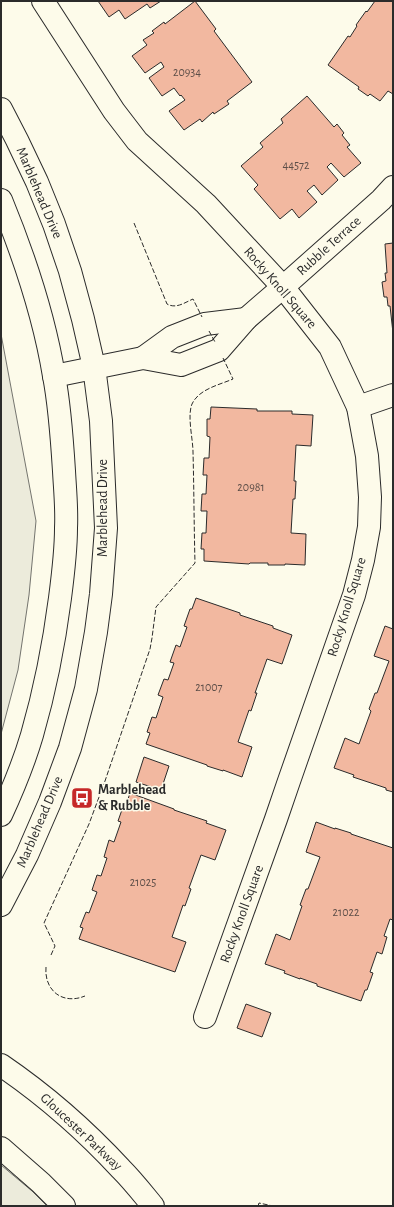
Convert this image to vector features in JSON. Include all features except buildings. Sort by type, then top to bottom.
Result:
[{"type":"street","name":"Rocky Knoll Square","points":[[42,1],[114,111],[137,141],[206,204],[283,287],[330,347],[358,407],[367,456],[370,497],[369,527],[363,560],[354,595],[205,1017]]},
{"type":"street","name":"Marblehead Drive","points":[[1,109],[37,182],[54,224],[80,305],[94,367],[101,421],[106,528],[101,594],[96,632],[86,689],[70,748],[50,802],[27,855],[1,905]]},
{"type":"street","name":"Rubble Terrace","points":[[54,376],[143,358],[181,366],[219,350],[246,319],[381,200],[393,187]]},
{"type":"street","points":[[1,200],[17,238],[32,282],[44,328],[54,376],[61,425],[66,527],[57,626],[45,687],[32,736],[13,788],[1,815]]},
{"type":"street","name":"Rubble Terrace","points":[[143,358],[172,337],[205,324],[246,319]]},
{"type":"street","points":[[358,407],[393,395]]},
{"type":"street","name":"Gloucester Parkway","points":[[1,1065],[24,1081],[73,1122],[121,1169],[153,1206]]},
{"type":"street","points":[[1,1148],[42,1183],[64,1206]]},
{"type":"shaded area","points":[[1,334],[36,521],[29,595],[18,670],[1,734]]},
{"type":"shaded area","points":[[1,1165],[32,1191],[47,1206],[1,1206]]},
{"type":"fence","points":[[134,223],[167,304],[177,306],[193,299],[202,317]]},
{"type":"fence","points":[[209,331],[215,342]]},
{"type":"fence","points":[[51,955],[55,946],[44,923],[89,824],[105,781],[150,649],[156,607],[195,563],[193,452],[190,415],[192,404],[199,395],[204,391],[233,379],[223,358]]},
{"type":"fence","points":[[46,967],[48,983],[56,994],[69,999],[85,996]]},
{"type":"fence","points":[[258,1206],[259,1203],[273,1206]]},
{"type":"place","name":"Marblehead & Rubble","points":[[82,798]]}]
